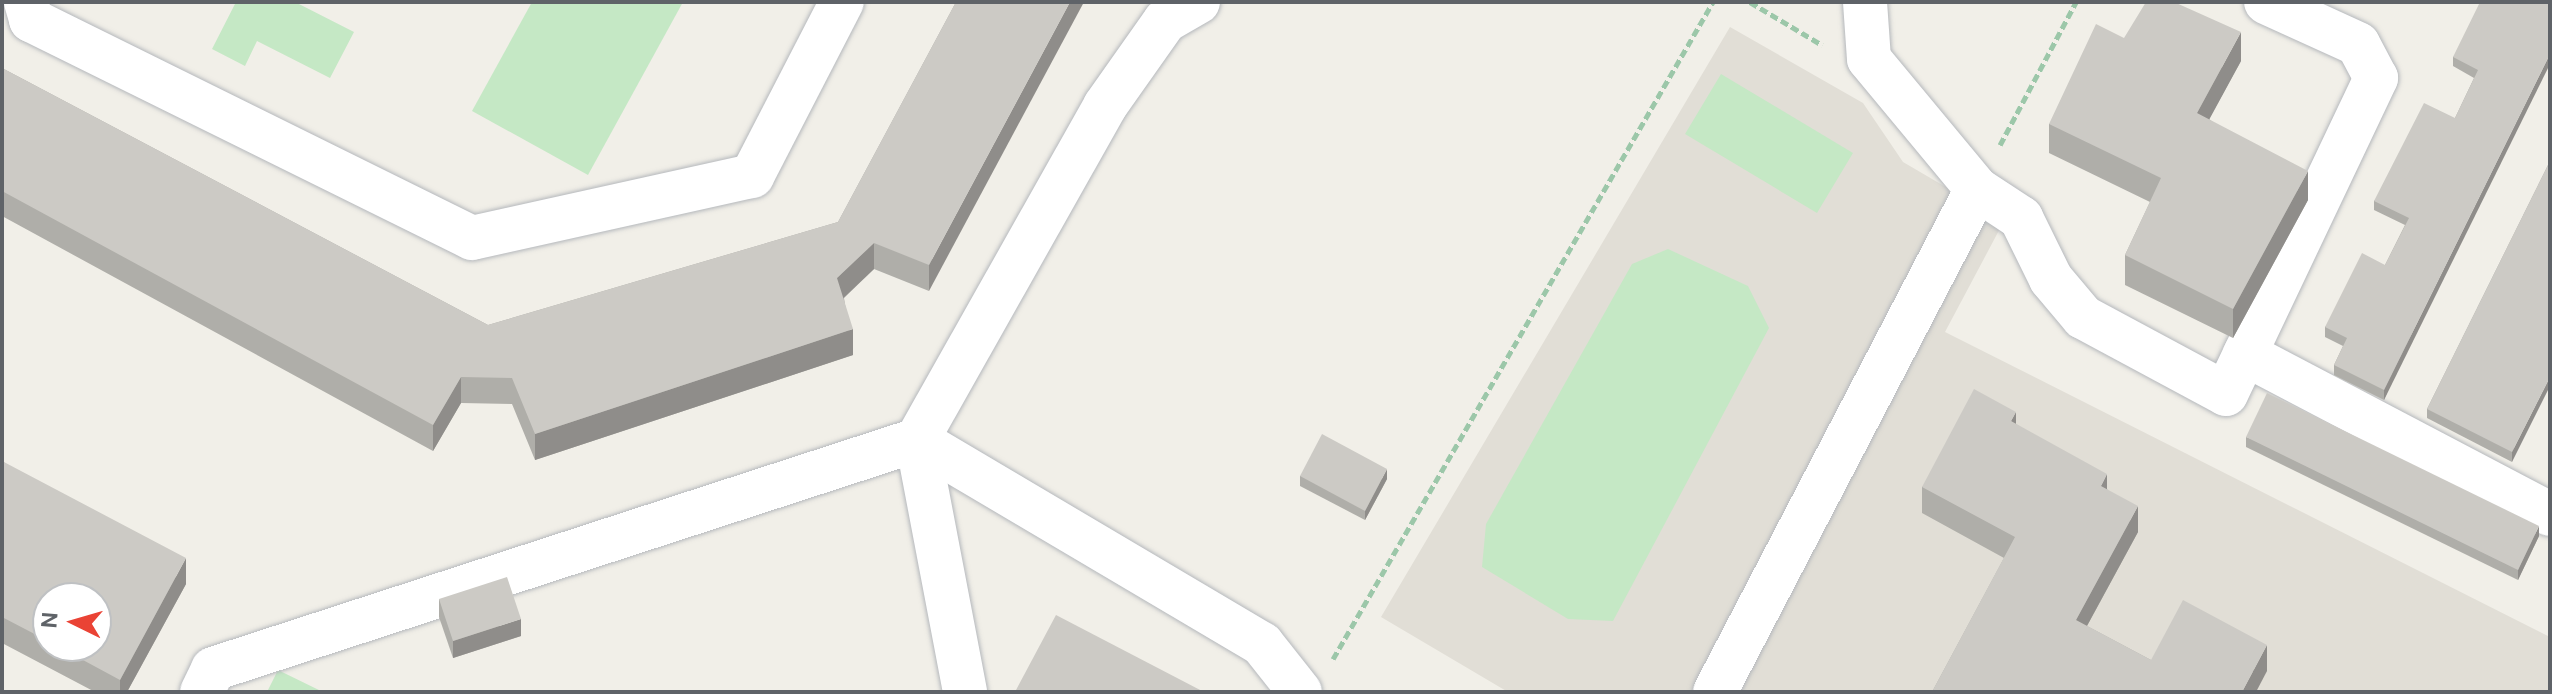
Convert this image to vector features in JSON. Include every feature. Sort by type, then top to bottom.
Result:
[{"type":"lane","points":[[26,2],[31,20],[472,238],[752,176],[842,2]]},
{"type":"lane","points":[[965,692],[917,440],[1105,106],[1165,21],[1198,2]]},
{"type":"lane","points":[[1865,2],[1869,59],[1977,189],[2021,218],[2051,279],[2083,317],[2226,394],[2376,78],[2358,44],[2266,2]]},
{"type":"lane","points":[[1715,692],[1977,189]]},
{"type":"lane","points":[[2245,354],[2550,514]]},
{"type":"lane","points":[[202,692],[213,669],[917,440],[1315,678]]},
{"type":"path","points":[[1315,678],[1713,2]]},
{"type":"path","points":[[1977,189],[2076,2]]},
{"type":"shaded area","points":[[1730,27],[1863,103],[1903,162],[2004,221],[1945,332],[2550,637],[2550,692],[1508,692],[1381,617]]},
{"type":"green space","points":[[236,2],[295,2],[354,32],[330,78],[257,41],[245,66],[212,49]]},
{"type":"green space","points":[[532,2],[683,2],[588,175],[472,111]]},
{"type":"green space","points":[[1721,74],[1853,153],[1817,213],[1685,134]]},
{"type":"green space","points":[[1668,249],[1748,286],[1769,328],[1613,621],[1568,619],[1482,567],[1486,524],[1632,264]]},
{"type":"green space","points":[[278,670],[323,692],[267,692]]},
{"type":"building","points":[[956,2],[1070,2],[929,265],[874,243],[837,278],[853,329],[535,434],[512,378],[461,377],[433,425],[2,191],[2,68],[488,325],[838,222]]},
{"type":"building","points":[[2146,2],[2174,2],[2241,32],[2197,113],[2308,171],[2233,309],[2125,255],[2161,178],[2049,124],[2096,24],[2124,38]]},
{"type":"building","points":[[2480,2],[2550,2],[2550,54],[2384,390],[2334,365],[2347,338],[2325,327],[2362,253],[2385,265],[2409,218],[2374,201],[2424,103],[2455,118],[2478,70],[2453,57]]},
{"type":"building","points":[[2550,161],[2550,377],[2512,452],[2427,409]]},
{"type":"building","points":[[1974,389],[2016,412],[2011,421],[2107,474],[2101,486],[2138,506],[2076,620],[2151,660],[2183,600],[2267,645],[2242,692],[1932,692],[2015,537],[1922,487]]},
{"type":"building","points":[[2267,393],[2539,526],[2518,570],[2246,437]]},
{"type":"building","points":[[1322,434],[1387,469],[1365,511],[1300,476]]},
{"type":"building","points":[[2,461],[186,558],[120,680],[87,662],[112,662],[112,582],[32,582],[32,633],[2,617]]},
{"type":"building","points":[[507,577],[521,619],[453,641],[439,599]]},
{"type":"building","points":[[1056,615],[1204,692],[1015,692]]}]
